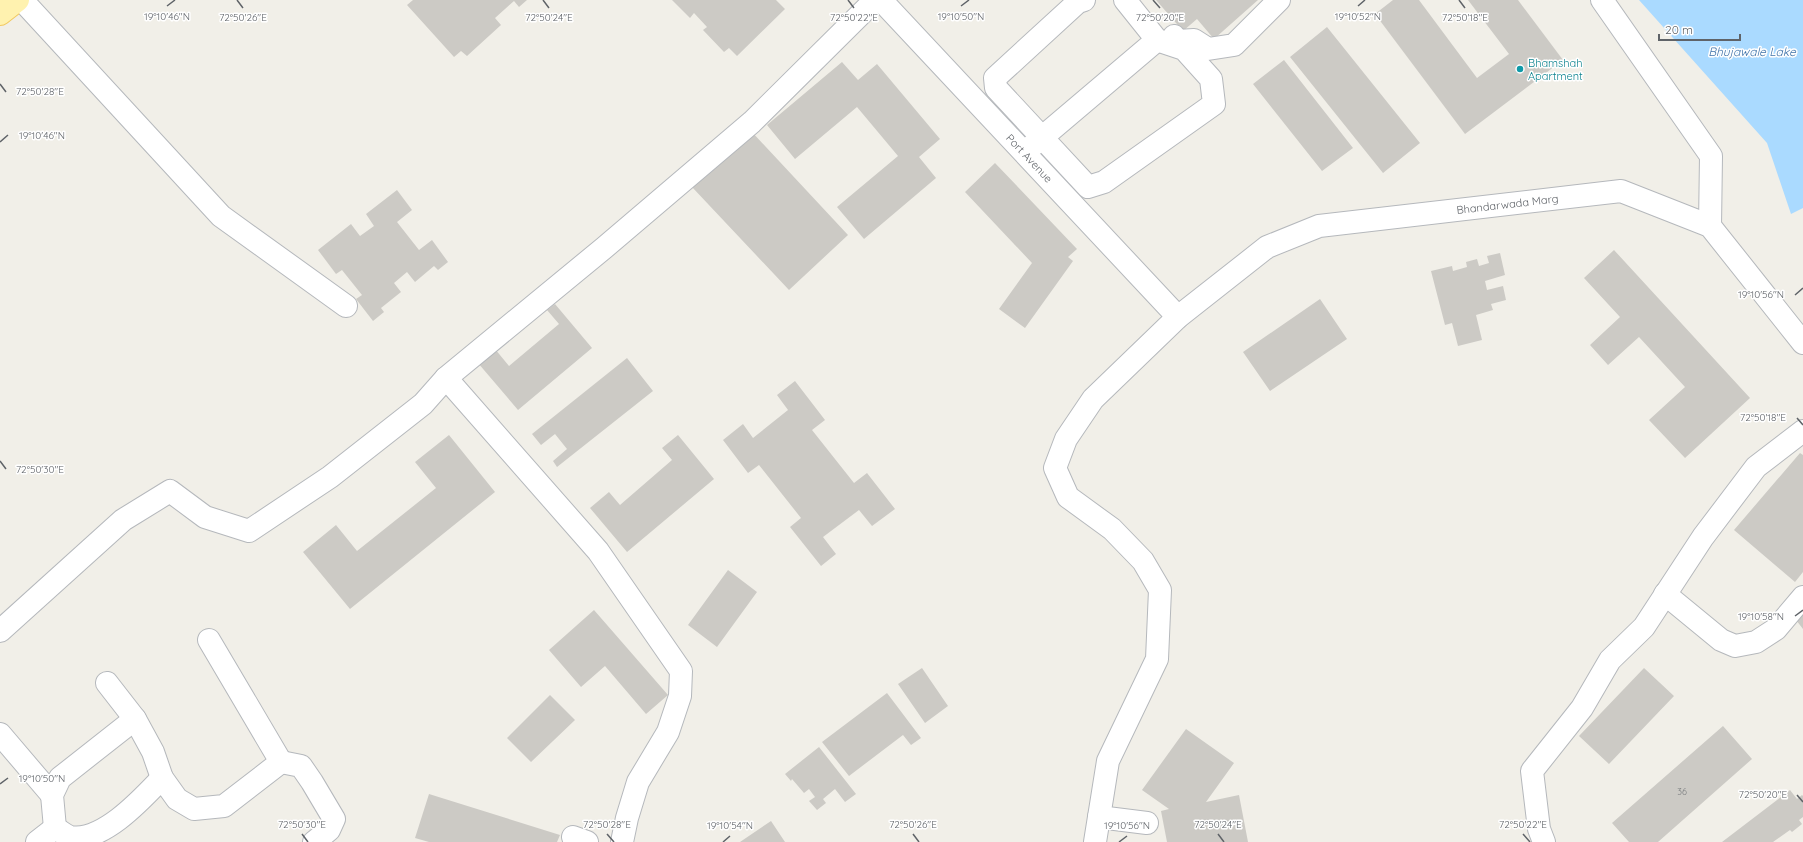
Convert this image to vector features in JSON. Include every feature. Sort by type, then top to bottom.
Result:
[{"type":"main road","points":[[0,14],[18,0]]},
{"type":"street","points":[[22,0],[221,216],[346,306]]},
{"type":"street","points":[[0,631],[123,520],[170,491],[205,517],[249,531],[342,467],[423,404],[446,378],[604,248],[752,122],[875,0]]},
{"type":"street","name":"Port Avenue","points":[[881,0],[1178,317]]},
{"type":"street","points":[[1084,0],[1078,2],[995,78],[996,88],[1088,187],[1104,182],[1214,104],[1211,79],[1184,49],[1157,40],[1135,1]]},
{"type":"street","points":[[1135,1],[1178,41],[1194,40],[1208,48],[1234,45],[1279,0]]},
{"type":"street","points":[[1602,0],[1710,156],[1710,226],[1803,343]]},
{"type":"street","points":[[1025,152],[1157,40]]},
{"type":"street","name":"Bhandarwada Marg","points":[[1095,842],[1108,761],[1157,659],[1160,590],[1143,561],[1112,529],[1068,497],[1055,468],[1066,439],[1093,398],[1178,317],[1267,247],[1319,226],[1621,191],[1710,226]]},
{"type":"street","points":[[446,378],[598,551],[681,670],[680,696],[668,732],[638,782],[627,818],[622,842]]},
{"type":"street","points":[[1544,842],[1539,829],[1532,771],[1582,708],[1610,660],[1644,627],[1664,594],[1703,537],[1756,467],[1803,431]]},
{"type":"street","points":[[1664,594],[1720,640],[1735,646],[1756,642],[1776,629],[1803,597]]},
{"type":"street","points":[[208,640],[281,762],[301,766],[334,819],[329,830],[314,842]]},
{"type":"street","points":[[107,683],[135,719],[153,752],[162,778],[177,799],[194,809],[224,806],[281,762]]},
{"type":"street","points":[[55,828],[52,795],[60,778],[135,719]]},
{"type":"street","points":[[0,734],[52,795]]},
{"type":"street","points":[[55,828],[70,837],[92,836],[130,812],[162,778]]},
{"type":"street","points":[[1099,816],[1147,823]]},
{"type":"street","points":[[37,842],[55,828]]},
{"type":"water","name":"Bhujawale Lake","points":[[1639,0],[1803,0],[1803,208],[1791,214],[1767,143]]},
{"type":"building","points":[[413,0],[527,0],[519,7],[514,1],[495,18],[501,25],[467,56],[461,51],[454,57],[407,5]]},
{"type":"building","points":[[672,0],[776,0],[785,9],[737,56],[729,48],[724,52],[703,30],[707,27],[694,13],[690,18]]},
{"type":"building","points":[[1156,0],[1258,0],[1214,39],[1197,19],[1183,31]]},
{"type":"building","name":"Bhamshah Apartment","points":[[1393,0],[1419,0],[1477,78],[1509,54],[1468,0],[1518,0],[1563,60],[1465,134],[1375,14]]},
{"type":"building","points":[[1327,27],[1420,143],[1383,173],[1290,57]]},
{"type":"building","points":[[1284,60],[1353,148],[1322,171],[1253,84]]},
{"type":"building","points":[[842,62],[858,80],[877,64],[940,139],[919,157],[936,178],[864,239],[837,207],[898,156],[857,107],[795,159],[767,125]]},
{"type":"building","points":[[751,131],[848,235],[789,290],[692,187]]},
{"type":"building","points":[[995,163],[1077,249],[1068,257],[1073,261],[1025,328],[999,309],[1032,263],[965,192]]},
{"type":"building","points":[[397,190],[412,210],[397,222],[419,250],[432,240],[448,262],[438,270],[434,266],[415,282],[407,272],[394,283],[401,292],[381,308],[384,312],[373,321],[356,299],[362,295],[342,270],[336,274],[318,250],[351,224],[360,236],[374,226],[366,214]]},
{"type":"building","points":[[1614,250],[1750,398],[1685,458],[1649,420],[1685,387],[1639,337],[1608,365],[1590,345],[1620,317],[1584,278]]},
{"type":"building","points":[[1500,253],[1505,275],[1485,281],[1487,290],[1503,286],[1506,300],[1491,304],[1493,310],[1476,315],[1482,340],[1458,346],[1452,323],[1445,325],[1431,271],[1452,266],[1453,271],[1467,267],[1466,262],[1477,259],[1479,266],[1489,263],[1487,256]]},
{"type":"building","points":[[1320,299],[1347,339],[1270,391],[1243,352]]},
{"type":"building","points":[[555,304],[592,348],[518,410],[478,363],[495,349],[509,366],[559,324],[547,310]]},
{"type":"building","points":[[627,358],[653,391],[557,467],[553,461],[567,449],[555,434],[541,445],[532,434]]},
{"type":"building","points":[[795,381],[825,420],[812,430],[854,483],[867,473],[895,509],[872,526],[859,510],[823,537],[836,554],[821,566],[790,527],[801,518],[759,465],[748,473],[723,440],[743,424],[753,438],[788,410],[777,395]]},
{"type":"building","points":[[449,435],[495,492],[350,609],[303,552],[336,525],[357,551],[436,488],[415,462]]},
{"type":"building","points":[[678,435],[714,479],[627,552],[590,508],[609,492],[620,505],[672,460],[662,448]]},
{"type":"building","points":[[1800,453],[1803,455],[1803,572],[1795,582],[1734,530]]},
{"type":"building","points":[[728,570],[757,592],[717,647],[688,625]]},
{"type":"building","points":[[594,610],[668,695],[646,714],[605,666],[581,687],[549,650]]},
{"type":"building","points":[[1803,615],[1803,629],[1796,620]]},
{"type":"building","points":[[922,668],[948,706],[925,723],[898,684]]},
{"type":"building","points":[[1644,668],[1674,696],[1609,764],[1579,736]]},
{"type":"building","points":[[887,693],[921,738],[911,745],[903,735],[849,776],[822,742]]},
{"type":"building","points":[[550,695],[575,720],[531,762],[507,738]]},
{"type":"building","points":[[1723,726],[1752,759],[1658,842],[1629,842],[1612,823]]},
{"type":"building","points":[[1186,729],[1234,763],[1206,802],[1239,795],[1248,842],[1167,842],[1161,811],[1169,809],[1142,790]]},
{"type":"building","points":[[819,747],[856,794],[845,802],[835,789],[823,799],[826,803],[817,810],[809,801],[815,797],[809,789],[804,793],[792,779],[791,781],[785,774]]},
{"type":"building","points":[[1790,790],[1797,799],[1802,795],[1803,796],[1803,817],[1799,820],[1802,824],[1792,832],[1790,830],[1773,842],[1722,842]]},
{"type":"building","points":[[429,794],[560,835],[557,842],[429,842],[415,838]]},
{"type":"building","points":[[771,821],[785,842],[740,842]]},
{"type":"place","name":"Bhamshah Apartment","points":[[1520,69]]}]
